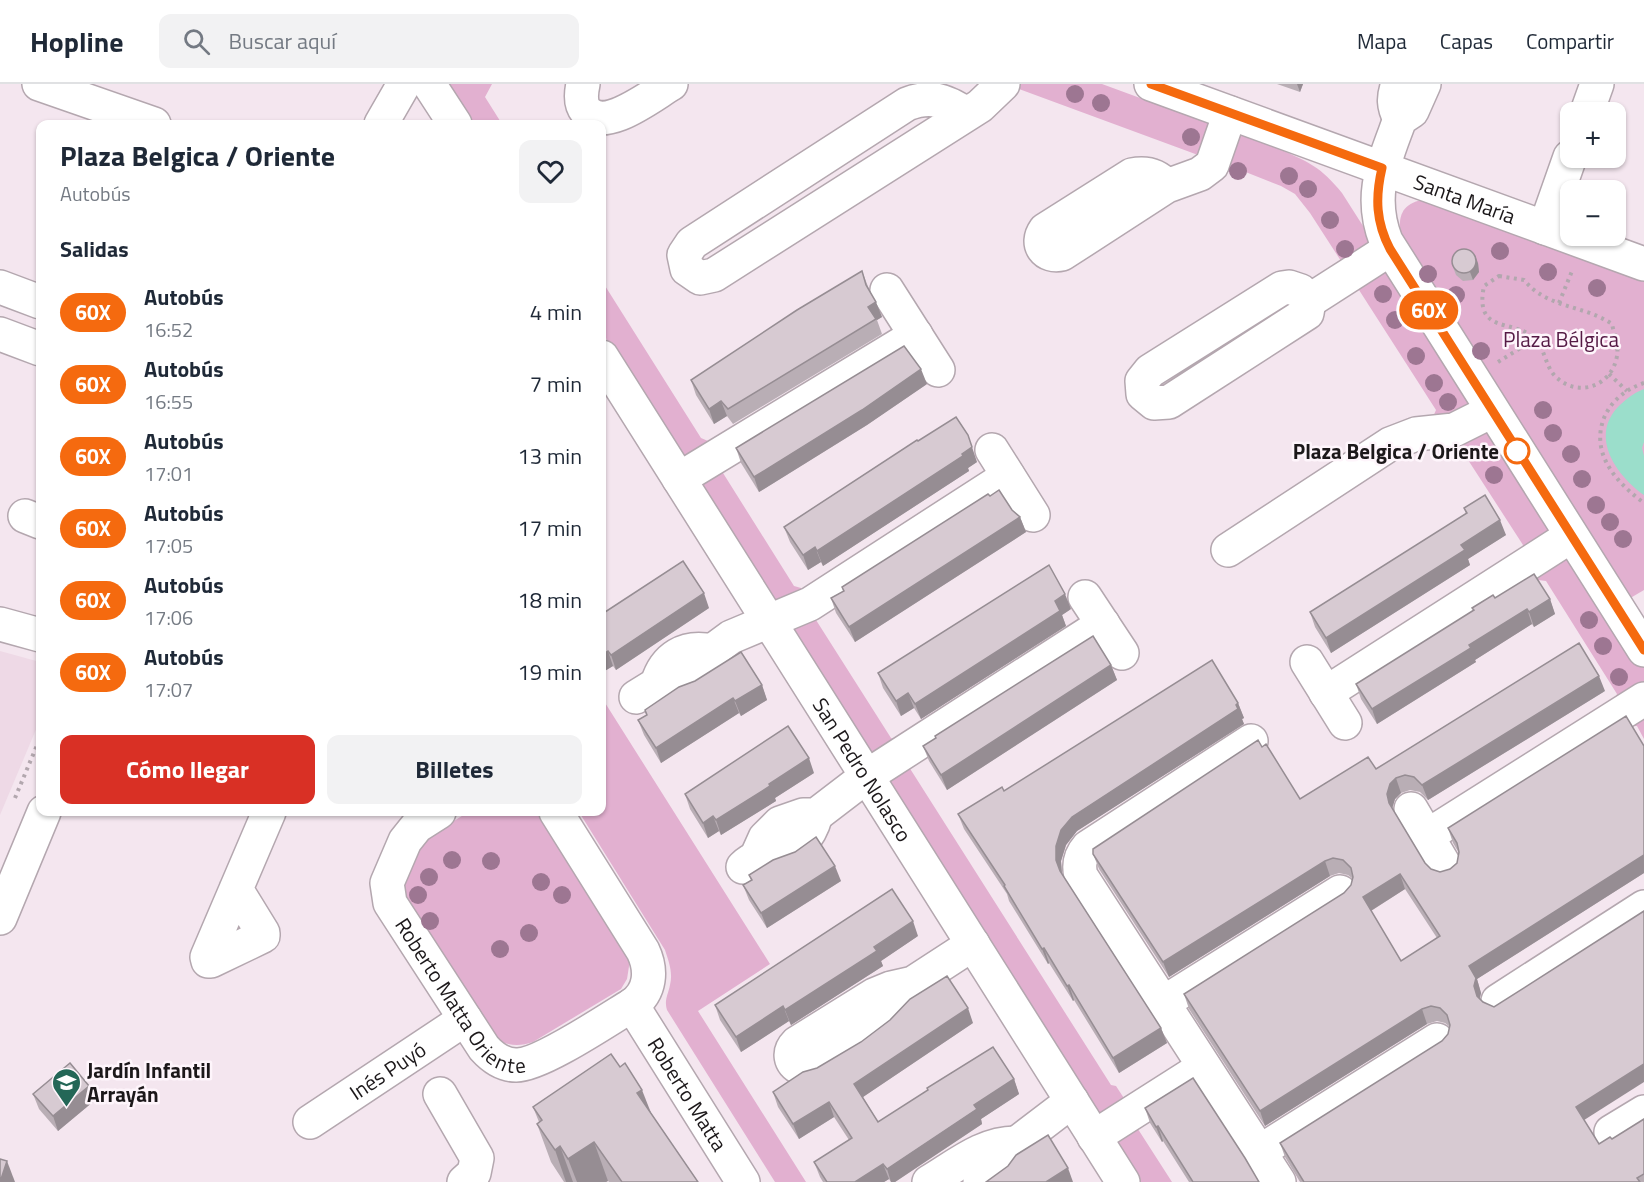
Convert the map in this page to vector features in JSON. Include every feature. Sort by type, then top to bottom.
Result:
[{"type":"street","points":[[39,84],[142,120]]},
{"type":"street","points":[[383,120],[404,84]]},
{"type":"street","points":[[429,84],[452,120]]},
{"type":"street","points":[[583,84],[581,98],[584,108],[590,115],[604,119],[619,115],[671,84]]},
{"type":"street","points":[[966,114],[946,101],[926,98],[907,104],[692,243],[684,255],[687,269],[700,278],[714,275],[980,106],[1003,84]]},
{"type":"street","name":"Santa María","points":[[1151,84],[1222,101],[1382,168],[1644,264]]},
{"type":"street","points":[[1398,84],[1394,106],[1400,119]]},
{"type":"street","points":[[1425,84],[1412,111],[1400,119],[1382,168],[1377,188],[1379,225],[1390,249],[1644,650]]},
{"type":"street","points":[[1591,102],[1597,84]]},
{"type":"street","points":[[1167,186],[1200,174],[1212,165],[1222,101]]},
{"type":"street","points":[[816,163],[837,197]]},
{"type":"street","points":[[1545,228],[1566,168]]},
{"type":"street","points":[[1309,301],[1301,291],[1289,287],[1282,288],[1150,371],[1142,381],[1143,394],[1154,403],[1168,402],[1307,313],[1309,301],[1390,249]]},
{"type":"street","points":[[0,287],[36,300]]},
{"type":"street","points":[[887,290],[938,370]]},
{"type":"street","points":[[0,334],[36,347]]},
{"type":"street","points":[[679,479],[916,335]]},
{"type":"street","name":"San Pedro Nolasco","points":[[606,363],[1123,1182]]},
{"type":"street","points":[[1228,550],[1390,444],[1416,434],[1454,430],[1492,411]]},
{"type":"street","points":[[646,691],[668,661],[678,653],[700,648],[712,651],[731,637],[810,604],[1000,463],[1032,515]]},
{"type":"street","points":[[1326,693],[1571,536]]},
{"type":"street","points":[[1085,597],[1122,653]]},
{"type":"street","points":[[0,624],[36,634]]},
{"type":"street","points":[[750,862],[788,854],[808,836],[816,815],[867,776],[1103,624]]},
{"type":"street","points":[[1307,662],[1345,723]]},
{"type":"street","points":[[1446,868],[1419,823],[1644,699]]},
{"type":"street","points":[[1251,741],[1088,847],[1080,860],[1081,876],[1279,1182]]},
{"type":"street","points":[[0,918],[42,816]]},
{"type":"street","points":[[236,889],[267,816]]},
{"type":"street","name":"Roberto Matta Oriente","points":[[429,816],[417,826],[405,841],[387,883],[388,897],[393,909],[491,1056],[508,1065],[517,1066],[537,1061],[632,1005]]},
{"type":"street","points":[[558,816],[647,959],[649,977],[646,990],[639,1001],[632,1005]]},
{"type":"street","points":[[1163,1003],[1340,892]]},
{"type":"street","points":[[1498,1001],[1644,908]]},
{"type":"street","points":[[914,983],[973,944]]},
{"type":"street","name":"Roberto Matta","points":[[632,1005],[743,1182]]},
{"type":"street","name":"Inés Puyó","points":[[310,1122],[465,1019]]},
{"type":"street","points":[[1259,1152],[1437,1040]]},
{"type":"street","points":[[1094,1137],[1204,1067]]},
{"type":"street","points":[[440,1094],[477,1158],[474,1173],[464,1182]]},
{"type":"street","points":[[980,1182],[1002,1166],[1017,1143],[1072,1101]]},
{"type":"street","points":[[1611,1132],[1644,1112]]},
{"type":"street","points":[[929,1182],[988,1147],[1017,1143]]},
{"type":"path","points":[[1499,276],[1524,280],[1533,291],[1547,300],[1595,314],[1612,324],[1618,353],[1614,367],[1609,374],[1604,382],[1583,388],[1562,382],[1553,374],[1545,353],[1535,339],[1523,330],[1496,324],[1487,314],[1481,301],[1484,286],[1499,276]]},
{"type":"path","points":[[1472,378],[1535,339]]},
{"type":"path","points":[[1609,374],[1627,391]]},
{"type":"path","points":[[1644,382],[1620,396],[1608,410],[1600,428],[1603,457],[1620,483],[1644,503]]},
{"type":"path","points":[[11,805],[36,747]]},
{"type":"shaded area","points":[[1644,389],[1642,448],[1644,495],[1616,467],[1610,456],[1606,432],[1609,420],[1617,408],[1629,397]]},
{"type":"shaded area","points":[[0,651],[36,661],[36,730],[0,815]]},
{"type":"green space","points":[[445,84],[492,84],[485,97],[499,120],[468,120]]},
{"type":"green space","points":[[986,84],[1102,84],[1279,149],[1307,162],[1328,177],[1342,193],[1644,667],[1644,739],[1637,726],[1627,726],[1613,703],[1617,694],[1546,581],[1538,580],[1519,554],[1523,545],[1461,449],[1450,446],[1433,417],[1436,410],[1359,290],[1351,292],[1341,261],[1295,194],[1238,169],[1229,172],[1200,161],[1198,155],[1019,89]]},
{"type":"green space","name":"Plaza Bélgica","points":[[1430,199],[1644,282],[1644,590],[1627,600],[1403,244],[1400,227],[1402,213],[1412,203]]},
{"type":"green space","points":[[606,287],[701,438],[708,441],[724,468],[723,473],[794,586],[801,588],[817,615],[816,620],[891,738],[895,740],[909,767],[1111,1085],[1116,1086],[1133,1112],[1136,1126],[1172,1182],[1137,1182],[606,338]]},
{"type":"green space","points":[[606,704],[770,964],[698,1011],[806,1182],[775,1182],[667,1010],[666,1000],[671,976],[665,950],[581,816],[606,816]]},
{"type":"green space","points":[[462,816],[544,816],[630,960],[627,979],[621,989],[533,1042],[512,1045],[499,1041],[408,910],[403,887],[419,851],[429,837]]},
{"type":"building","points":[[1464,249],[1472,253],[1476,261],[1472,269],[1464,273],[1456,269],[1452,261],[1456,253]]},
{"type":"building","points":[[862,271],[866,285],[876,302],[868,307],[876,319],[728,409],[721,401],[709,409],[691,380],[797,310]]},
{"type":"building","points":[[904,346],[921,369],[862,410],[754,477],[736,448]]},
{"type":"building","points":[[956,417],[968,435],[972,447],[962,454],[963,456],[817,551],[815,547],[803,555],[784,527]]},
{"type":"building","points":[[999,490],[1012,510],[1020,517],[849,627],[831,598],[844,591],[842,587],[988,494],[990,496]]},
{"type":"building","points":[[1485,495],[1500,520],[1461,545],[1465,550],[1326,638],[1310,612],[1467,513],[1464,508]]},
{"type":"building","points":[[683,561],[704,593],[611,655],[608,651],[606,652],[606,611]]},
{"type":"building","points":[[1049,565],[1065,594],[1055,601],[1060,611],[915,704],[908,693],[896,701],[878,673]]},
{"type":"building","points":[[1534,574],[1550,599],[1529,612],[1527,609],[1469,645],[1471,648],[1372,709],[1356,684],[1474,610],[1472,608],[1493,595],[1495,598]]},
{"type":"building","points":[[1093,636],[1111,665],[941,775],[923,746],[936,738],[935,736]]},
{"type":"building","points":[[1579,643],[1599,676],[1422,785],[1414,777],[1405,775],[1396,778],[1390,784],[1387,794],[1389,803],[1425,863],[1431,869],[1440,872],[1450,869],[1457,863],[1459,852],[1457,843],[1448,828],[1626,716],[1644,746],[1644,855],[1469,966],[1476,978],[1474,986],[1477,996],[1494,1007],[1644,911],[1644,1064],[1576,1107],[1599,1144],[1610,1137],[1612,1139],[1644,1119],[1644,1174],[1637,1178],[1640,1182],[1304,1182],[1280,1143],[1442,1041],[1448,1034],[1450,1025],[1447,1015],[1440,1008],[1431,1006],[1422,1009],[1260,1111],[1184,994],[1344,893],[1351,885],[1353,877],[1351,868],[1343,860],[1333,858],[1325,861],[1163,962],[1093,854],[1093,849],[1258,740],[1262,747],[1266,744],[1300,799],[1368,757],[1376,769]],"holes":[[[1400,874],[1440,936],[1401,961],[1363,897]]]},
{"type":"building","points":[[741,652],[762,685],[735,701],[733,698],[656,748],[638,720],[647,715],[645,710],[679,687],[695,681]]},
{"type":"building","points":[[1212,660],[1238,703],[1236,705],[1238,709],[1072,817],[1061,830],[1056,846],[1056,860],[1060,871],[1161,1028],[1113,1058],[1069,985],[1067,986],[1044,948],[1042,949],[1005,885],[958,814],[1002,787],[1004,791]]},
{"type":"building","points":[[788,726],[809,758],[716,820],[713,816],[703,823],[685,794]]},
{"type":"building","points":[[816,837],[835,866],[761,913],[743,885],[752,880],[749,875],[773,860],[795,852]]},
{"type":"building","points":[[892,889],[913,921],[874,947],[877,951],[785,1010],[783,1006],[736,1037],[715,1005]]},
{"type":"building","points":[[947,976],[968,1008],[854,1084],[878,1122],[993,1047],[1014,1079],[974,1105],[977,1109],[887,1169],[883,1164],[855,1182],[827,1182],[814,1162],[852,1138],[829,1102],[793,1124],[773,1092],[803,1072],[817,1068],[861,1042],[890,1020],[910,999]]},
{"type":"building","points":[[611,1054],[620,1067],[625,1063],[642,1090],[637,1093],[698,1182],[622,1182],[594,1142],[568,1159],[560,1146],[555,1150],[537,1124],[542,1120],[533,1107]]},
{"type":"building","points":[[70,1063],[89,1086],[53,1116],[33,1094]]},
{"type":"building","points":[[1193,1078],[1259,1182],[1193,1182],[1158,1126],[1156,1127],[1145,1108]]},
{"type":"building","points":[[1048,1135],[1068,1168],[1046,1182],[986,1182],[1008,1166],[1016,1155]]},
{"type":"building","points":[[0,1159],[7,1161],[0,1182]]},
{"type":"bus line","name":"60X","points":[[1151,84],[1382,168],[1377,188],[1377,208],[1379,225],[1390,249],[1644,650]]},
{"type":"place","name":"Plaza Belgica / Oriente","points":[[1517,451]]},
{"type":"place","name":"Jardín Infantil Arrayán","points":[[66,1108]]}]
